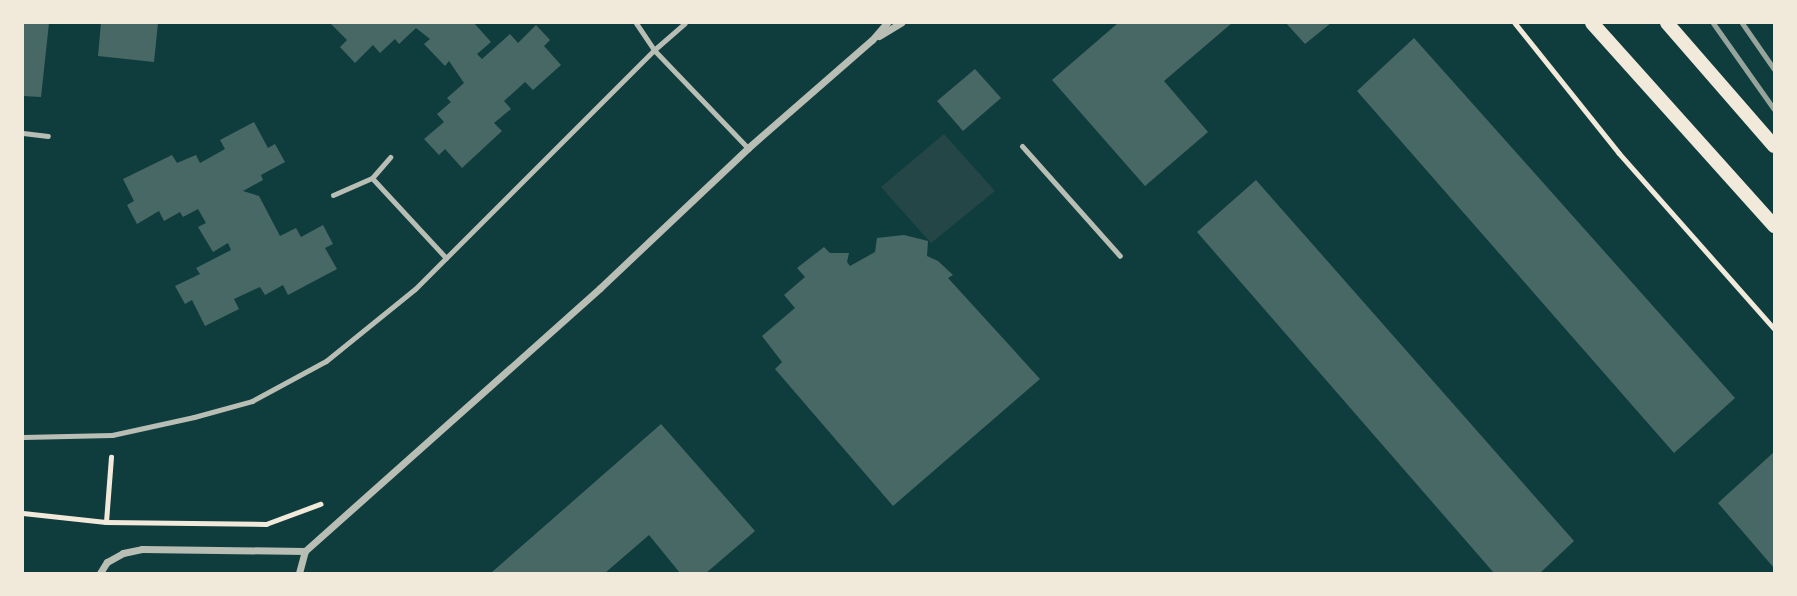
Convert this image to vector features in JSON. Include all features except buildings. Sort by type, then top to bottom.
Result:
[{"type":"main road","points":[[1592,23],[1774,226]]},
{"type":"main road","points":[[1667,23],[1774,146]]},
{"type":"street","points":[[299,573],[305,551],[600,288],[748,148],[872,40],[887,23]]},
{"type":"street","points":[[872,40],[901,23]]},
{"type":"street","points":[[100,573],[107,562],[122,553],[142,549],[305,551]]},
{"type":"lane","points":[[636,23],[654,50],[748,148]]},
{"type":"lane","points":[[23,437],[112,435],[252,401],[326,361],[415,289],[654,50],[685,23]]},
{"type":"lane","points":[[23,133],[48,136]]},
{"type":"lane","points":[[1023,146],[1120,256]]},
{"type":"lane","points":[[332,195],[372,178],[390,156]]},
{"type":"lane","points":[[372,178],[446,258]]},
{"type":"path","points":[[1515,23],[1619,153],[1774,328]]},
{"type":"path","points":[[106,522],[110,468]]},
{"type":"path","points":[[23,513],[106,522],[266,524],[316,507],[327,498]]},
{"type":"shaded area","points":[[944,134],[995,191],[931,243],[881,187]]},
{"type":"railway","points":[[1713,23],[1774,109]]},
{"type":"railway","points":[[1742,23],[1774,69]]}]
